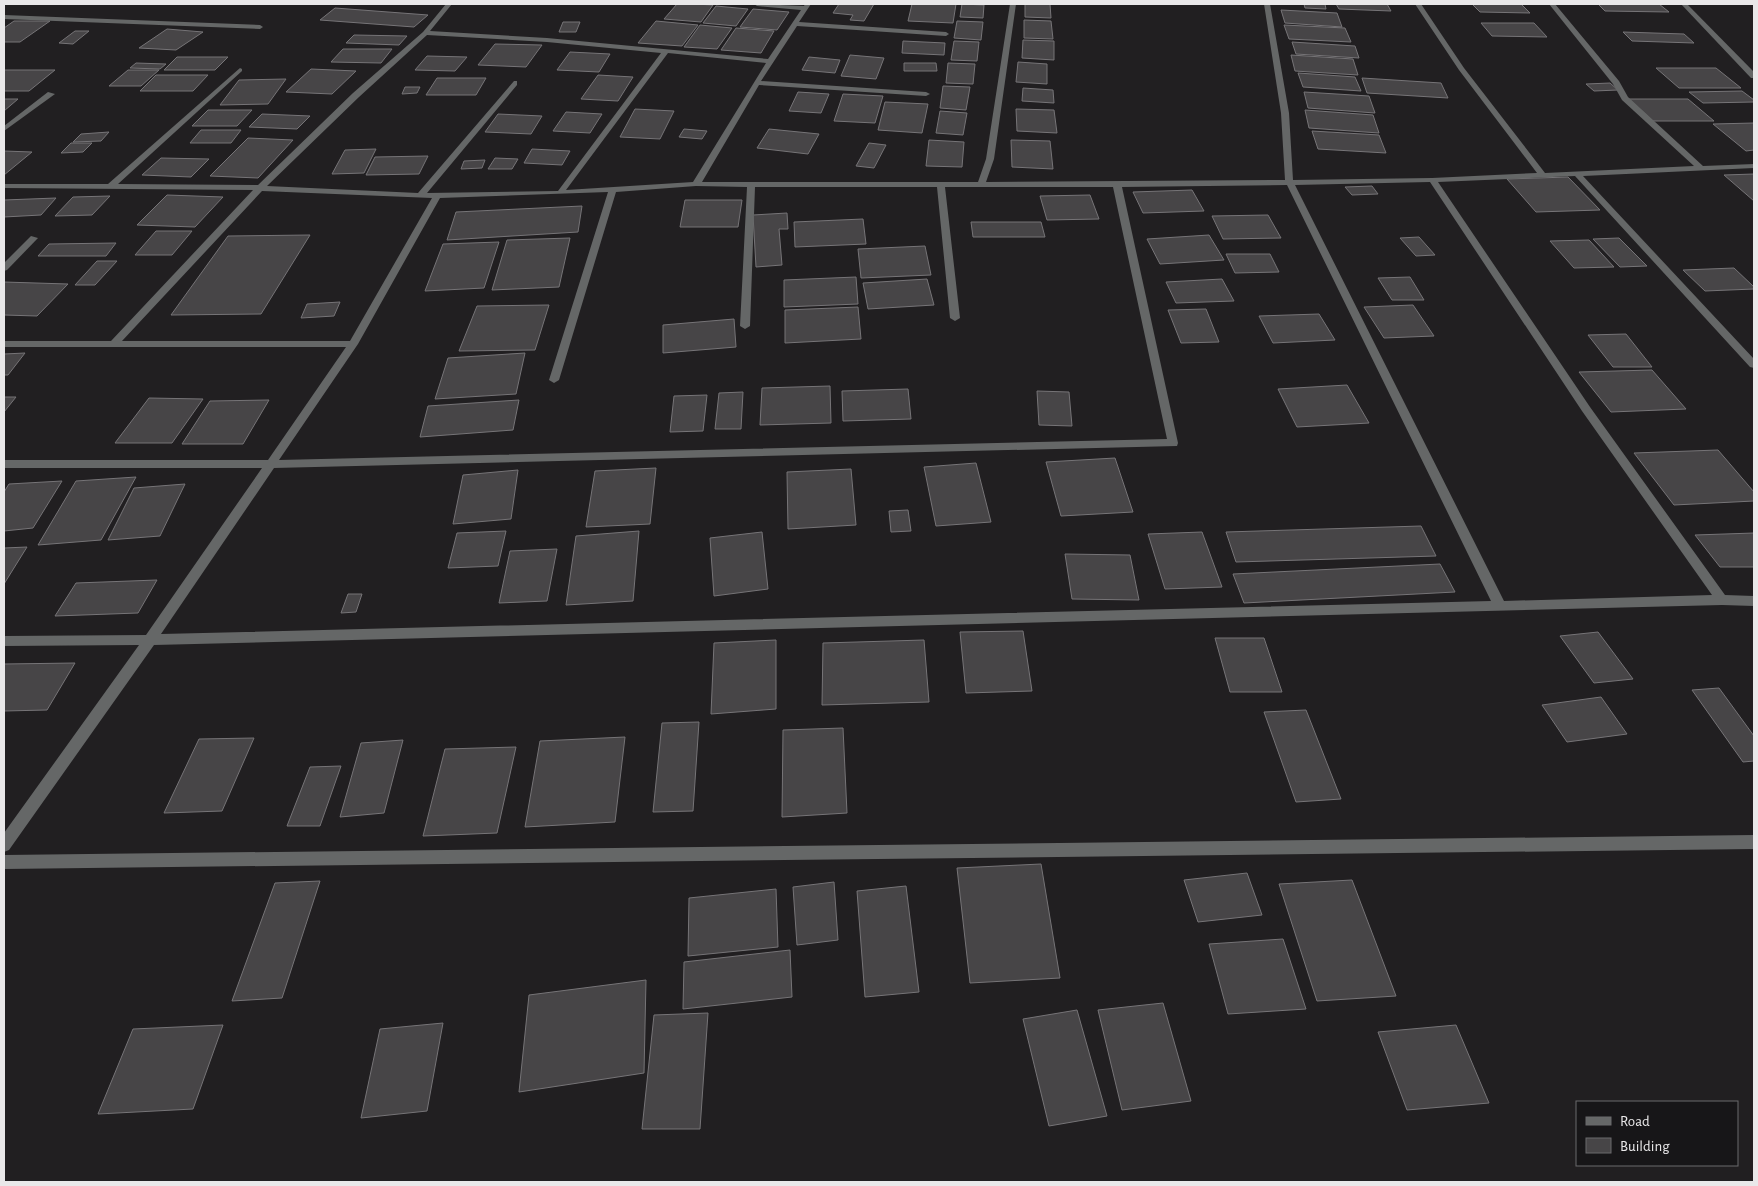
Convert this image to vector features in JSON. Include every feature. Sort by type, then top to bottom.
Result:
[{"type":"street","points":[[114,344],[260,188],[356,95],[425,33],[449,4]]},
{"type":"street","points":[[696,184],[770,61],[806,6],[757,4]]},
{"type":"street","points":[[982,183],[990,159],[1012,4]]},
{"type":"street","points":[[1267,4],[1285,113],[1289,181],[1500,606]]},
{"type":"street","points":[[1418,4],[1460,69],[1543,175]]},
{"type":"street","points":[[1552,4],[1616,83],[1625,98],[1701,168]]},
{"type":"street","points":[[1684,4],[1754,76]]},
{"type":"street","points":[[4,17],[260,26]]},
{"type":"street","points":[[795,24],[946,34]]},
{"type":"street","points":[[425,33],[666,51],[770,61]]},
{"type":"street","points":[[560,193],[666,51]]},
{"type":"street","points":[[111,186],[240,70]]},
{"type":"street","points":[[420,196],[514,82]]},
{"type":"street","points":[[757,83],[926,94]]},
{"type":"street","points":[[4,130],[51,94]]},
{"type":"street","points":[[4,186],[260,188],[437,196],[560,193],[696,184],[982,183],[1117,185],[1432,180],[1754,166]]},
{"type":"street","points":[[1577,174],[1754,365]]},
{"type":"street","points":[[1432,180],[1586,409],[1722,600]]},
{"type":"street","points":[[941,184],[955,318]]},
{"type":"street","points":[[745,326],[751,185]]},
{"type":"street","points":[[4,464],[270,464],[1173,442],[1117,185]]},
{"type":"street","points":[[554,380],[613,190]]},
{"type":"street","points":[[4,845],[150,640],[353,344],[437,196]]},
{"type":"street","points":[[4,268],[34,238]]},
{"type":"street","points":[[4,344],[353,344]]},
{"type":"street","points":[[4,641],[150,640],[1754,600]]},
{"type":"street","points":[[4,862],[1754,842]]},
{"type":"building","points":[[677,4],[713,5],[701,22],[664,19]]},
{"type":"building","points":[[839,4],[874,4],[864,21],[850,20],[853,15],[833,13]]},
{"type":"building","points":[[912,4],[956,4],[953,23],[908,21]]},
{"type":"building","points":[[962,4],[984,5],[983,18],[960,17]]},
{"type":"building","points":[[1025,4],[1050,4],[1051,18],[1025,17]]},
{"type":"building","points":[[1304,4],[1325,4],[1326,9],[1305,8]]},
{"type":"building","points":[[1336,4],[1387,4],[1391,11],[1339,9]]},
{"type":"building","points":[[1472,4],[1521,4],[1530,13],[1480,12]]},
{"type":"building","points":[[1598,4],[1659,4],[1669,12],[1605,11]]},
{"type":"building","points":[[716,6],[748,9],[736,26],[703,23]]},
{"type":"building","points":[[335,8],[428,15],[414,27],[320,20]]},
{"type":"building","points":[[753,9],[789,12],[777,30],[740,27]]},
{"type":"building","points":[[1281,10],[1337,13],[1342,27],[1285,23]]},
{"type":"building","points":[[1024,20],[1051,21],[1053,39],[1024,38]]},
{"type":"building","points":[[14,21],[50,21],[20,42],[4,42],[4,28]]},
{"type":"building","points":[[656,21],[698,25],[682,46],[638,43]]},
{"type":"building","points":[[957,21],[983,22],[981,40],[954,38]]},
{"type":"building","points":[[563,22],[580,22],[576,32],[559,32]]},
{"type":"building","points":[[1481,23],[1534,23],[1547,37],[1492,36]]},
{"type":"building","points":[[700,25],[732,28],[717,49],[684,47]]},
{"type":"building","points":[[1284,25],[1345,28],[1351,42],[1289,39]]},
{"type":"building","points":[[736,28],[774,31],[761,53],[721,50]]},
{"type":"building","points":[[167,29],[203,32],[176,50],[139,48]]},
{"type":"building","points":[[75,31],[89,31],[73,44],[59,43]]},
{"type":"building","points":[[1623,32],[1684,34],[1694,43],[1632,41]]},
{"type":"building","points":[[354,35],[407,36],[399,45],[346,43]]},
{"type":"building","points":[[1023,40],[1054,41],[1054,60],[1022,58]]},
{"type":"building","points":[[903,41],[945,43],[944,55],[902,53]]},
{"type":"building","points":[[954,41],[979,42],[977,61],[951,60]]},
{"type":"building","points":[[1292,42],[1355,46],[1359,58],[1296,54]]},
{"type":"building","points":[[495,44],[542,45],[526,67],[478,65]]},
{"type":"building","points":[[343,49],[392,49],[381,63],[331,62]]},
{"type":"building","points":[[570,52],[610,54],[599,72],[557,70]]},
{"type":"building","points":[[850,55],[884,58],[876,79],[841,76]]},
{"type":"building","points":[[1291,55],[1353,59],[1358,75],[1295,71]]},
{"type":"building","points":[[427,56],[467,57],[455,71],[415,70]]},
{"type":"building","points":[[177,57],[228,57],[215,70],[164,70]]},
{"type":"building","points":[[809,57],[840,60],[835,73],[802,70]]},
{"type":"building","points":[[1018,62],[1047,64],[1047,84],[1016,82]]},
{"type":"building","points":[[136,63],[166,64],[160,69],[130,68]]},
{"type":"building","points":[[904,63],[936,63],[937,71],[904,71]]},
{"type":"building","points":[[948,63],[975,64],[973,84],[946,83]]},
{"type":"building","points":[[1656,68],[1716,68],[1741,88],[1679,88]]},
{"type":"building","points":[[311,69],[356,71],[332,94],[286,92]]},
{"type":"building","points":[[4,70],[55,70],[29,91],[4,91]]},
{"type":"building","points":[[128,70],[159,70],[141,86],[109,86]]},
{"type":"building","points":[[1298,73],[1355,77],[1361,91],[1303,87]]},
{"type":"building","points":[[156,75],[208,75],[193,91],[140,91]]},
{"type":"building","points":[[598,75],[633,77],[618,101],[581,99]]},
{"type":"building","points":[[437,78],[486,78],[476,95],[426,95]]},
{"type":"building","points":[[1362,78],[1441,83],[1448,98],[1367,93]]},
{"type":"building","points":[[286,79],[268,104],[220,105],[239,80]]},
{"type":"building","points":[[1610,83],[1618,90],[1594,91],[1586,84]]},
{"type":"building","points":[[943,86],[970,87],[966,110],[940,108]]},
{"type":"building","points":[[405,87],[420,87],[417,93],[402,94]]},
{"type":"building","points":[[1023,88],[1053,90],[1054,103],[1022,101]]},
{"type":"building","points":[[1742,91],[1754,102],[1703,103],[1689,92]]},
{"type":"building","points":[[798,92],[829,94],[821,113],[789,111]]},
{"type":"building","points":[[1304,92],[1369,96],[1375,113],[1308,108]]},
{"type":"building","points":[[843,94],[883,96],[875,123],[834,121]]},
{"type":"building","points":[[4,99],[18,99],[4,111]]},
{"type":"building","points":[[1629,99],[1688,99],[1714,121],[1653,121]]},
{"type":"building","points":[[885,102],[928,104],[922,133],[878,130]]},
{"type":"building","points":[[635,109],[674,111],[660,139],[620,137]]},
{"type":"building","points":[[1016,109],[1054,110],[1057,133],[1017,131]]},
{"type":"building","points":[[208,110],[252,110],[237,126],[192,126]]},
{"type":"building","points":[[1305,110],[1373,115],[1379,133],[1309,128]]},
{"type":"building","points":[[940,111],[967,113],[963,135],[936,133]]},
{"type":"building","points":[[566,112],[602,114],[590,133],[553,131]]},
{"type":"building","points":[[262,114],[310,116],[297,129],[249,127]]},
{"type":"building","points":[[498,114],[542,116],[531,134],[485,132]]},
{"type":"building","points":[[1754,123],[1754,150],[1746,151],[1713,124]]},
{"type":"building","points":[[684,129],[707,131],[702,139],[679,137]]},
{"type":"building","points":[[769,129],[819,134],[808,154],[757,148]]},
{"type":"building","points":[[201,130],[241,130],[231,143],[190,143]]},
{"type":"building","points":[[1312,131],[1379,135],[1386,153],[1318,149]]},
{"type":"building","points":[[109,132],[101,141],[73,142],[81,134]]},
{"type":"building","points":[[248,138],[293,140],[258,178],[210,176]]},
{"type":"building","points":[[929,140],[964,142],[962,167],[926,166]]},
{"type":"building","points":[[1011,140],[1050,141],[1053,169],[1012,167]]},
{"type":"building","points":[[71,143],[92,143],[83,152],[61,153]]},
{"type":"building","points":[[869,143],[886,145],[874,168],[856,166]]},
{"type":"building","points":[[376,149],[364,173],[332,174],[345,150]]},
{"type":"building","points":[[532,149],[570,151],[562,165],[524,163]]},
{"type":"building","points":[[4,151],[32,152],[4,175]]},
{"type":"building","points":[[428,156],[419,174],[366,175],[375,157]]},
{"type":"building","points":[[161,158],[209,159],[191,177],[142,175]]},
{"type":"building","points":[[495,158],[518,159],[512,169],[488,169]]},
{"type":"building","points":[[485,160],[482,168],[461,169],[464,161]]},
{"type":"building","points":[[1754,174],[1754,201],[1724,175]]},
{"type":"building","points":[[1568,177],[1600,210],[1536,212],[1507,179]]},
{"type":"building","points":[[1372,186],[1378,194],[1352,195],[1345,187]]},
{"type":"building","points":[[1192,190],[1204,211],[1143,213],[1133,192]]},
{"type":"building","points":[[167,195],[223,197],[195,227],[137,225]]},
{"type":"building","points":[[1090,195],[1099,219],[1047,220],[1040,196]]},
{"type":"building","points":[[110,196],[92,215],[55,216],[73,197]]},
{"type":"building","points":[[56,198],[41,215],[4,217],[4,200]]},
{"type":"building","points":[[685,200],[742,200],[738,227],[680,227]]},
{"type":"building","points":[[582,206],[578,232],[447,240],[456,212]]},
{"type":"building","points":[[787,213],[788,229],[779,229],[782,265],[756,267],[753,215]]},
{"type":"building","points":[[1268,215],[1281,238],[1223,239],[1212,216]]},
{"type":"building","points":[[863,219],[866,244],[795,247],[794,222]]},
{"type":"building","points":[[971,222],[1041,222],[1045,237],[973,237]]},
{"type":"building","points":[[156,231],[192,231],[172,255],[135,255]]},
{"type":"building","points":[[310,235],[261,314],[171,315],[228,236]]},
{"type":"building","points":[[1209,235],[1224,260],[1160,264],[1147,239]]},
{"type":"building","points":[[1419,237],[1435,255],[1416,256],[1400,238]]},
{"type":"building","points":[[570,238],[559,287],[492,290],[507,240]]},
{"type":"building","points":[[1619,238],[1647,266],[1620,267],[1593,239]]},
{"type":"building","points":[[1589,240],[1614,267],[1574,268],[1550,241]]},
{"type":"building","points":[[499,242],[484,288],[425,291],[443,244]]},
{"type":"building","points":[[116,243],[106,256],[38,256],[49,244]]},
{"type":"building","points":[[925,246],[931,275],[861,278],[858,249]]},
{"type":"building","points":[[1226,254],[1270,254],[1279,272],[1235,273]]},
{"type":"building","points":[[97,261],[117,261],[95,285],[75,285]]},
{"type":"building","points":[[1734,268],[1754,289],[1705,291],[1683,270]]},
{"type":"building","points":[[856,277],[858,304],[784,307],[784,280]]},
{"type":"building","points":[[1410,277],[1424,300],[1392,300],[1378,278]]},
{"type":"building","points":[[927,279],[934,305],[868,309],[863,283]]},
{"type":"building","points":[[1222,279],[1234,301],[1176,303],[1166,282]]},
{"type":"building","points":[[4,282],[68,284],[37,316],[4,315]]},
{"type":"building","points":[[340,302],[334,316],[301,318],[307,304]]},
{"type":"building","points":[[549,305],[535,350],[459,351],[477,306]]},
{"type":"building","points":[[1413,305],[1434,336],[1384,338],[1364,307]]},
{"type":"building","points":[[858,307],[861,339],[785,343],[785,310]]},
{"type":"building","points":[[1206,309],[1219,342],[1181,343],[1168,310]]},
{"type":"building","points":[[1319,314],[1335,340],[1273,343],[1259,316]]},
{"type":"building","points":[[734,319],[736,347],[663,353],[663,325]]},
{"type":"building","points":[[1626,334],[1652,367],[1613,367],[1588,335]]},
{"type":"building","points":[[25,353],[8,375],[4,375],[4,354]]},
{"type":"building","points":[[525,353],[516,394],[435,399],[448,358]]},
{"type":"building","points":[[1652,370],[1686,409],[1611,412],[1579,372]]},
{"type":"building","points":[[1347,385],[1369,423],[1297,427],[1278,389]]},
{"type":"building","points":[[830,386],[831,423],[760,425],[762,388]]},
{"type":"building","points":[[908,389],[911,419],[843,421],[842,391]]},
{"type":"building","points":[[1037,391],[1069,392],[1072,426],[1039,425]]},
{"type":"building","points":[[743,392],[741,429],[715,429],[719,393]]},
{"type":"building","points":[[707,395],[703,431],[670,432],[674,396]]},
{"type":"building","points":[[4,397],[16,397],[4,412]]},
{"type":"building","points":[[149,398],[203,399],[172,443],[115,443]]},
{"type":"building","points":[[269,400],[243,444],[182,444],[210,401]]},
{"type":"building","points":[[519,400],[513,430],[420,437],[428,406]]},
{"type":"building","points":[[1718,450],[1754,492],[1754,501],[1674,505],[1634,453]]},
{"type":"building","points":[[1115,458],[1133,512],[1061,516],[1046,462]]},
{"type":"building","points":[[976,463],[991,522],[936,526],[924,467]]},
{"type":"building","points":[[656,468],[650,524],[586,527],[595,471]]},
{"type":"building","points":[[851,469],[856,525],[788,529],[787,472]]},
{"type":"building","points":[[518,470],[511,519],[453,524],[463,475]]},
{"type":"building","points":[[136,477],[101,540],[38,545],[76,481]]},
{"type":"building","points":[[62,481],[33,528],[4,531],[4,492],[9,484]]},
{"type":"building","points":[[185,484],[160,536],[108,540],[134,488]]},
{"type":"building","points":[[908,510],[911,531],[891,532],[889,511]]},
{"type":"building","points":[[1421,526],[1436,556],[1236,562],[1226,532]]},
{"type":"building","points":[[506,531],[498,566],[448,568],[457,533]]},
{"type":"building","points":[[639,531],[633,601],[566,605],[576,536]]},
{"type":"building","points":[[762,532],[768,589],[714,596],[710,538]]},
{"type":"building","points":[[1202,532],[1222,587],[1165,589],[1148,534]]},
{"type":"building","points":[[1754,533],[1754,567],[1720,567],[1695,535]]},
{"type":"building","points":[[27,547],[4,584],[4,548]]},
{"type":"building","points":[[557,549],[547,601],[499,603],[510,551]]},
{"type":"building","points":[[1065,554],[1130,555],[1139,600],[1072,599]]},
{"type":"building","points":[[1440,564],[1455,592],[1244,603],[1233,574]]},
{"type":"building","points":[[157,580],[138,613],[55,616],[76,583]]},
{"type":"building","points":[[348,594],[362,594],[356,612],[341,613]]},
{"type":"building","points":[[1023,631],[1032,691],[966,693],[960,632]]},
{"type":"building","points":[[1598,632],[1633,679],[1594,683],[1560,636]]},
{"type":"building","points":[[1215,638],[1264,638],[1282,692],[1230,692]]},
{"type":"building","points":[[776,640],[776,709],[711,714],[714,643]]},
{"type":"building","points":[[924,640],[929,702],[822,705],[823,643]]},
{"type":"building","points":[[75,663],[47,710],[4,711],[4,664]]},
{"type":"building","points":[[1719,688],[1754,736],[1754,761],[1743,762],[1692,690]]},
{"type":"building","points":[[1601,697],[1627,734],[1567,742],[1542,705]]},
{"type":"building","points":[[1306,710],[1341,799],[1296,802],[1264,712]]},
{"type":"building","points":[[699,722],[693,811],[653,812],[662,723]]},
{"type":"building","points":[[843,728],[847,813],[782,817],[783,730]]},
{"type":"building","points":[[625,737],[615,822],[525,827],[540,741]]},
{"type":"building","points":[[254,738],[222,811],[164,813],[199,739]]},
{"type":"building","points":[[403,740],[384,813],[340,817],[361,743]]},
{"type":"building","points":[[516,747],[497,833],[423,836],[445,749]]},
{"type":"building","points":[[341,766],[320,826],[287,826],[310,767]]},
{"type":"building","points":[[1041,864],[1060,978],[970,983],[957,868]]},
{"type":"building","points":[[1247,873],[1262,915],[1198,922],[1184,880]]},
{"type":"building","points":[[1352,880],[1396,996],[1317,1001],[1279,884]]},
{"type":"building","points":[[320,881],[282,998],[232,1001],[275,883]]},
{"type":"building","points":[[834,882],[838,940],[797,945],[793,887]]},
{"type":"building","points":[[906,886],[919,992],[865,997],[857,891]]},
{"type":"building","points":[[776,889],[778,947],[688,956],[689,898]]},
{"type":"building","points":[[1283,939],[1306,1009],[1228,1014],[1209,944]]},
{"type":"building","points":[[790,950],[792,997],[683,1009],[684,962]]},
{"type":"building","points":[[646,980],[644,1073],[519,1092],[529,995]]},
{"type":"building","points":[[1163,1003],[1191,1101],[1122,1110],[1098,1010]]},
{"type":"building","points":[[1077,1010],[1107,1116],[1049,1126],[1023,1019]]},
{"type":"building","points":[[708,1013],[700,1129],[642,1129],[654,1015]]},
{"type":"building","points":[[443,1023],[427,1111],[361,1118],[380,1029]]},
{"type":"building","points":[[223,1025],[193,1109],[98,1114],[133,1029]]},
{"type":"building","points":[[1456,1025],[1489,1103],[1407,1110],[1378,1032]]}]
